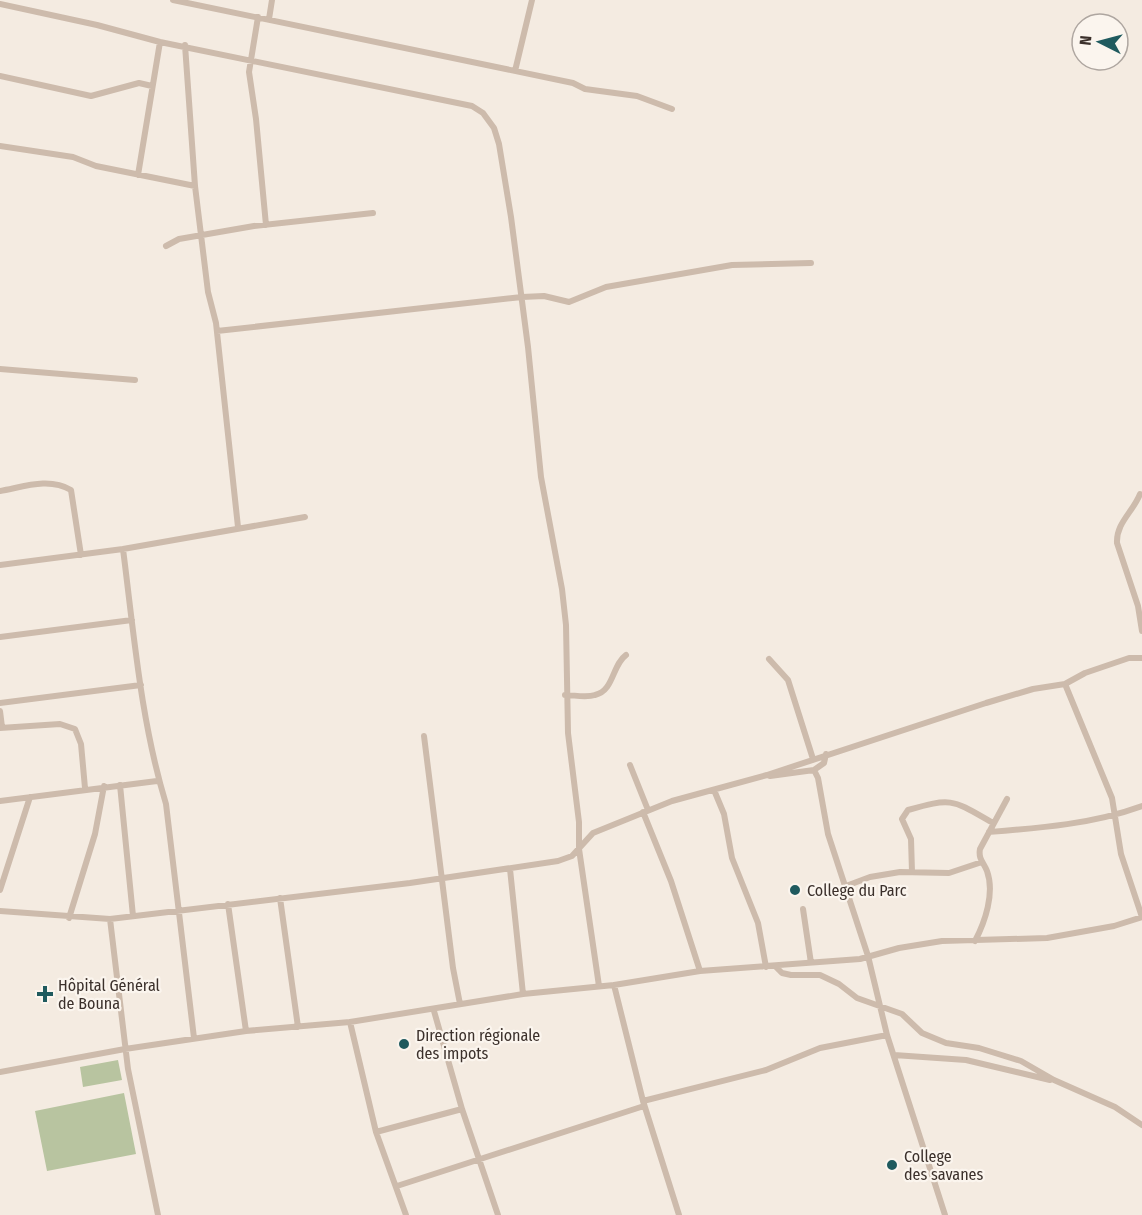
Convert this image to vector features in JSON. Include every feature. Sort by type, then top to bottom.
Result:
[{"type":"street","points":[[173,0],[573,83],[585,88],[637,96],[672,109]]},
{"type":"street","points":[[269,19],[272,0]]},
{"type":"street","points":[[515,71],[532,0]]},
{"type":"street","points":[[0,4],[97,25],[160,42],[186,45],[357,84],[372,84],[404,94],[472,106],[483,113],[494,128],[499,144],[522,297],[541,477],[562,589],[566,636],[565,695],[579,849],[598,986]]},
{"type":"street","points":[[258,17],[249,72],[266,225]]},
{"type":"street","points":[[138,175],[160,42]]},
{"type":"street","points":[[186,45],[195,186],[208,292],[217,331],[238,527]]},
{"type":"street","points":[[0,76],[91,96],[139,83],[152,86]]},
{"type":"street","points":[[0,146],[73,157],[138,175],[195,186]]},
{"type":"street","points":[[166,246],[179,239],[266,225],[373,213]]},
{"type":"street","points":[[217,331],[522,297],[544,296],[569,302],[606,287],[732,265],[811,262]]},
{"type":"street","points":[[0,369],[135,380]]},
{"type":"street","points":[[0,491],[39,483],[53,483],[71,490],[81,555]]},
{"type":"street","points":[[1140,494],[1135,508],[1120,524],[1117,543],[1138,606],[1142,631]]},
{"type":"street","points":[[0,565],[123,549],[305,517]]},
{"type":"street","points":[[123,549],[141,686],[157,781],[166,804],[194,1038]]},
{"type":"street","points":[[0,637],[132,620]]},
{"type":"street","points":[[565,695],[595,695],[607,688],[619,660],[626,655]]},
{"type":"street","points":[[0,911],[69,918],[110,919],[558,861],[572,856],[593,833],[672,801],[767,775],[826,754],[1033,689],[1065,684],[1085,673],[1129,658],[1142,658]]},
{"type":"street","points":[[769,659],[788,680],[813,759]]},
{"type":"street","points":[[0,1072],[194,1038],[435,1011],[460,1004],[523,994],[614,985],[700,971],[776,967],[868,956],[942,941],[1047,938],[1114,926],[1142,917],[1121,854],[1112,798],[1065,684]]},
{"type":"street","points":[[0,703],[141,686]]},
{"type":"street","points":[[0,711],[1,727],[60,724],[75,729],[81,744],[85,788]]},
{"type":"street","points":[[424,736],[453,968],[460,1004]]},
{"type":"street","points":[[767,775],[780,776],[814,770],[824,763],[826,754]]},
{"type":"street","points":[[630,765],[700,971]]},
{"type":"street","points":[[814,770],[818,778],[828,834],[868,956],[887,1035],[945,1215]]},
{"type":"street","points":[[0,801],[85,788],[157,781]]},
{"type":"street","points":[[120,785],[133,916]]},
{"type":"street","points":[[69,918],[95,834],[104,786]]},
{"type":"street","points":[[714,790],[724,814],[732,858],[758,922],[766,967]]},
{"type":"street","points":[[0,890],[30,797]]},
{"type":"street","points":[[975,941],[982,927],[987,906],[989,880],[980,849],[1007,799]]},
{"type":"street","points":[[912,872],[911,839],[902,819],[908,810],[943,800],[954,801],[993,824]]},
{"type":"street","points":[[989,832],[1032,829],[1115,816],[1142,806]]},
{"type":"street","points":[[846,886],[870,877],[912,872],[949,873],[982,861]]},
{"type":"street","points":[[510,869],[523,994]]},
{"type":"street","points":[[280,898],[298,1027]]},
{"type":"street","points":[[228,904],[246,1031]]},
{"type":"street","points":[[803,909],[811,963]]},
{"type":"street","points":[[110,919],[125,1049],[158,1215]]},
{"type":"street","points":[[776,967],[782,973],[791,975],[820,975],[839,984],[847,993],[902,1014],[922,1033],[946,1043],[979,1048],[1021,1061],[1054,1080],[1106,1102],[1142,1125]]},
{"type":"street","points":[[614,985],[644,1103],[679,1215]]},
{"type":"street","points":[[435,1011],[462,1109],[498,1215]]},
{"type":"street","points":[[350,1022],[376,1132],[398,1186],[406,1215]]},
{"type":"street","points":[[398,1186],[644,1103],[766,1070],[820,1048],[887,1035]]},
{"type":"street","points":[[894,1055],[966,1060],[1054,1080]]},
{"type":"street","points":[[376,1132],[462,1109]]},
{"type":"green space","points":[[118,1060],[122,1080],[83,1087],[80,1067]]},
{"type":"green space","points":[[124,1093],[136,1154],[47,1171],[35,1111]]},
{"type":"place","name":"College du Parc","points":[[795,890]]},
{"type":"place","name":"Hôpital Général de Bouna","points":[[45,994]]},
{"type":"place","name":"Direction régionale des impots","points":[[404,1044]]},
{"type":"place","name":"College des savanes","points":[[892,1165]]}]
